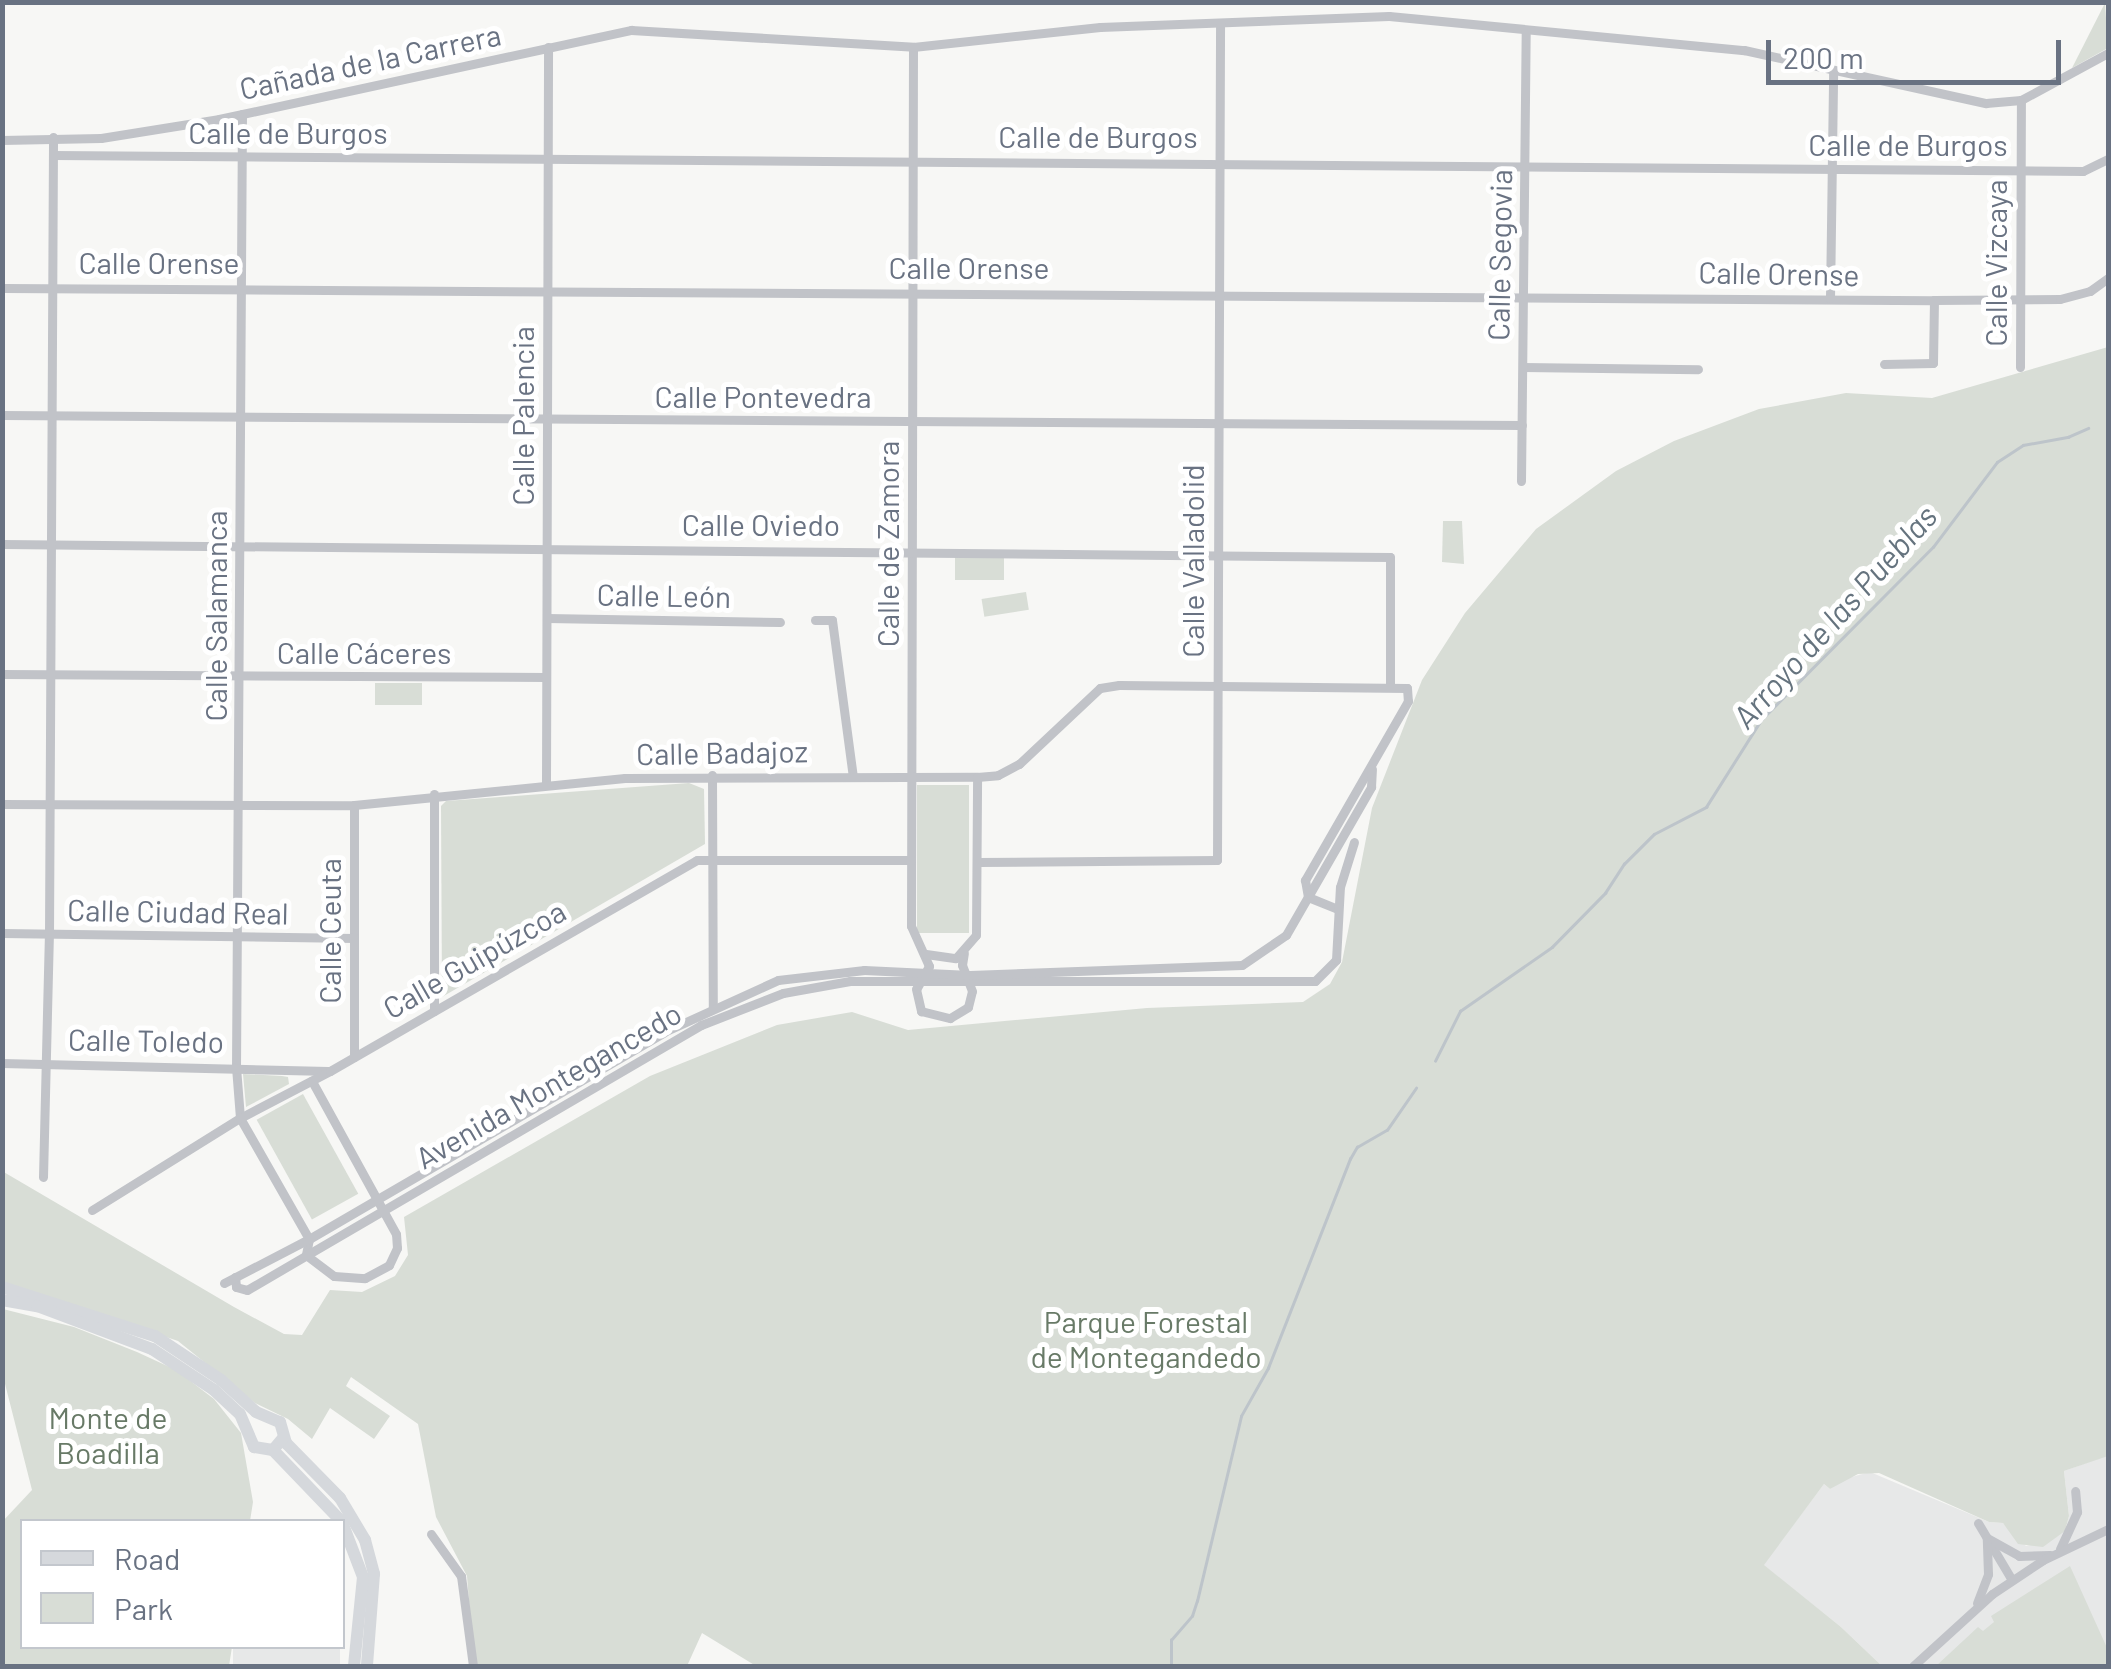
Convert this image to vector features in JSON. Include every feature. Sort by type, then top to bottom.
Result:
[{"type":"street","name":"Cañada de la Carrera","points":[[2,140],[101,138],[242,114],[631,30],[913,47],[1100,27],[1389,16],[1744,50],[1986,103],[2020,100]]},
{"type":"street","name":"Calle Valladolid","points":[[978,862],[1217,860],[1220,22]]},
{"type":"street","name":"Calle Segovia","points":[[1521,481],[1526,30]]},
{"type":"street","name":"Calle Palencia","points":[[546,785],[548,47]]},
{"type":"street","name":"Calle de Zamora","points":[[913,47],[910,860],[911,926],[926,954],[929,966],[924,974]]},
{"type":"street","points":[[2020,100],[2108,53]]},
{"type":"street","points":[[1830,298],[1833,71]]},
{"type":"street","name":"Calle Vizcaya","points":[[2020,100],[2020,367]]},
{"type":"street","name":"Calle Salamanca","points":[[240,1118],[236,1066],[242,114]]},
{"type":"street","points":[[43,1177],[49,934],[53,137]]},
{"type":"street","points":[[70,137],[85,156]]},
{"type":"street","name":"Calle de Burgos","points":[[53,156],[1219,161],[2082,171],[2108,159]]},
{"type":"street","name":"Calle Orense","points":[[4,288],[548,288],[1934,300],[2060,299],[2090,291],[2108,278]]},
{"type":"street","points":[[1884,364],[1933,364],[1934,300]]},
{"type":"street","points":[[1523,367],[1698,369]]},
{"type":"street","name":"Calle Pontevedra","points":[[2,415],[1522,424]]},
{"type":"street","name":"Calle Oviedo","points":[[2,544],[1390,556],[1390,686]]},
{"type":"street","name":"Calle León","points":[[547,618],[780,622]]},
{"type":"street","points":[[815,620],[832,620],[853,777]]},
{"type":"street","name":"Calle Cáceres","points":[[2,674],[546,678]]},
{"type":"street","name":"Calle Badajoz","points":[[2,804],[354,805],[434,794],[712,775],[977,777],[998,775],[1019,764],[1100,688],[1390,686],[1410,690]]},
{"type":"street","name":"Avenida Montegancedo","points":[[224,1283],[382,1204],[685,1034],[752,1002],[850,982],[917,985],[1220,968],[1254,958],[1286,935],[1308,897],[1305,880],[1372,766],[1410,690]]},
{"type":"street","points":[[712,775],[713,1008]]},
{"type":"street","points":[[924,974],[917,985],[915,1000],[921,1011],[942,1018],[964,1012],[972,999],[971,980],[962,965],[964,953],[978,930],[977,777]]},
{"type":"street","points":[[434,794],[434,1011]]},
{"type":"street","name":"Calle Ceuta","points":[[354,805],[354,1057]]},
{"type":"street","name":"Avenida Montegancedo","points":[[234,1277],[236,1287],[248,1290],[382,1204],[713,1008],[778,980],[822,972],[924,974],[971,980],[1301,982],[1326,976],[1336,960],[1337,909],[1354,842]]},
{"type":"street","name":"Calle Guipúzcoa","points":[[92,1210],[240,1118],[312,1082],[697,860],[910,860]]},
{"type":"street","points":[[1308,897],[1337,909]]},
{"type":"street","name":"Calle Ciudad Real","points":[[2,934],[354,938]]},
{"type":"street","points":[[926,954],[949,960],[964,953]]},
{"type":"street","points":[[1252,982],[1254,958]]},
{"type":"street","name":"Calle Toledo","points":[[2,1063],[330,1071]]},
{"type":"street","points":[[288,1069],[295,1081],[293,1091]]},
{"type":"street","points":[[240,1118],[310,1239],[306,1255],[325,1272],[343,1279],[365,1278],[382,1270],[397,1248],[382,1204],[312,1082]]},
{"type":"street","points":[[2,1286],[155,1336],[195,1360],[264,1416],[280,1422],[284,1438],[340,1498],[365,1540],[374,1574],[367,1666]]},
{"type":"street","points":[[2,1300],[37,1306],[152,1349],[214,1390],[249,1428],[254,1447],[273,1450],[339,1519]]},
{"type":"street","points":[[249,1428],[264,1416]]},
{"type":"street","points":[[273,1450],[284,1438]]},
{"type":"street","points":[[2055,1554],[2074,1520],[2075,1492]]},
{"type":"street","points":[[1978,1523],[2012,1580]]},
{"type":"street","points":[[1912,1666],[1976,1606],[2012,1580],[2108,1529]]},
{"type":"street","points":[[345,1530],[363,1577],[354,1666]]},
{"type":"street","points":[[431,1534],[461,1576],[473,1666]]},
{"type":"street","points":[[1987,1538],[2019,1556],[2055,1554]]},
{"type":"street","points":[[1976,1606],[1988,1574],[1987,1538]]},
{"type":"shaded area","points":[[2108,1455],[2108,1666],[1882,1666],[1841,1627],[1763,1565],[1824,1484],[1830,1489],[1844,1479],[1870,1472],[1989,1522],[2003,1523],[2026,1546],[2039,1543],[2065,1531],[2069,1516],[2064,1471]]},
{"type":"shaded area","points":[[233,1649],[340,1649],[340,1666],[233,1666]]},
{"type":"green space","points":[[2105,3],[2108,48],[2072,68]]},
{"type":"green space","name":"Parque Forestal de Montegandedo","points":[[2108,347],[2108,1456],[2064,1471],[2069,1516],[2065,1531],[2043,1547],[2018,1544],[2003,1523],[1989,1522],[1879,1473],[1858,1474],[1830,1489],[1824,1484],[1764,1565],[1882,1666],[756,1666],[702,1633],[687,1666],[474,1666],[467,1576],[436,1517],[418,1424],[351,1377],[346,1386],[390,1416],[374,1439],[330,1408],[312,1439],[288,1419],[255,1403],[178,1341],[3,1282],[2,1171],[234,1307],[284,1334],[302,1335],[330,1290],[362,1292],[395,1276],[408,1255],[404,1217],[650,1076],[777,1025],[852,1012],[908,1030],[1147,1008],[1303,1002],[1330,984],[1342,962],[1372,808],[1422,680],[1465,613],[1536,529],[1616,471],[1674,441],[1759,409],[1846,393],[1932,398]]},
{"type":"green space","points":[[1443,521],[1462,521],[1464,564],[1442,562]]},
{"type":"green space","points":[[955,557],[1004,557],[1004,580],[955,580]]},
{"type":"green space","points":[[1026,592],[1029,610],[984,617],[982,599]]},
{"type":"green space","points":[[375,683],[422,683],[422,705],[375,705]]},
{"type":"green space","points":[[689,783],[704,789],[705,844],[442,997],[441,806],[446,801]]},
{"type":"green space","points":[[917,785],[969,785],[969,933],[917,933]]},
{"type":"green space","points":[[243,1074],[288,1077],[289,1084],[246,1107]]},
{"type":"green space","points":[[303,1094],[358,1194],[312,1219],[257,1120]]},
{"type":"green space","name":"Monte de Boadilla","points":[[3,1309],[74,1327],[176,1370],[214,1399],[241,1433],[253,1502],[250,1519],[20,1519],[20,1649],[232,1649],[229,1666],[3,1666],[2,1522],[32,1490],[3,1376]]},
{"type":"green space","points":[[2070,1566],[2108,1650],[2108,1666],[1936,1666],[1978,1627],[1983,1631],[1994,1622],[1991,1616]]},
{"type":"waterway","name":"Arroyo de las Pueblas","points":[[1435,1061],[1460,1011],[1552,947],[1605,893],[1624,864],[1654,834],[1706,807],[1761,720],[1933,547],[1997,462],[2023,445],[2068,437],[2088,428]]},
{"type":"waterway","name":"Arroyo de las Pueblas","points":[[1171,1666],[1171,1640],[1192,1616],[1197,1601],[1241,1416],[1268,1368],[1350,1159],[1357,1147],[1387,1130],[1416,1088]]}]
